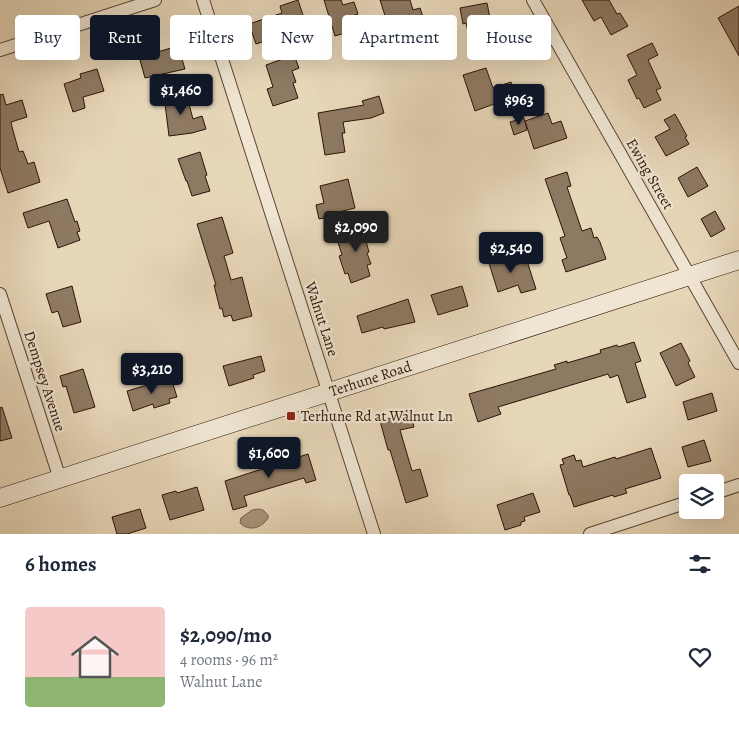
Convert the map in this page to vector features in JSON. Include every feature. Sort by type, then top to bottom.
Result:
[{"type":"street","points":[[0,50],[155,0]]},
{"type":"street","name":"Walnut Lane","points":[[203,0],[374,534]]},
{"type":"street","name":"Ewing Street","points":[[533,0],[739,363]]},
{"type":"street","name":"Terhune Road","points":[[0,498],[739,260]]},
{"type":"street","name":"Dempsey Avenue","points":[[0,294],[60,479]]},
{"type":"street","points":[[724,490],[739,485]]},
{"type":"street","points":[[590,534],[679,505]]},
{"type":"shaded area","points":[[252,510],[263,510],[268,515],[268,518],[262,524],[251,528],[240,523],[241,518]]},
{"type":"building","points":[[298,0],[303,15],[276,15],[282,13],[280,6]]},
{"type":"building","points":[[324,0],[341,0],[343,5],[354,2],[358,14],[342,15],[342,34],[335,36],[332,26],[332,15],[329,15]]},
{"type":"building","points":[[380,0],[410,0],[413,10],[420,8],[422,15],[410,15],[385,15]]},
{"type":"building","points":[[582,0],[609,0],[617,14],[620,13],[628,26],[611,35],[601,17],[594,21]]},
{"type":"building","points":[[487,3],[489,15],[467,15],[467,28],[466,23],[463,24],[460,8]]},
{"type":"building","points":[[739,6],[739,56],[718,18]]},
{"type":"building","points":[[262,20],[262,42],[256,44],[252,33],[252,23]]},
{"type":"building","points":[[652,43],[658,55],[648,60],[661,88],[656,90],[661,100],[644,108],[639,98],[637,99],[628,80],[637,75],[627,55]]},
{"type":"building","points":[[170,48],[170,60],[182,60],[185,69],[145,78],[140,60],[160,60],[160,51]]},
{"type":"building","points":[[280,60],[296,60],[299,68],[292,71],[296,82],[293,83],[298,98],[273,106],[267,89],[273,87],[266,65]]},
{"type":"building","points":[[486,68],[493,88],[511,82],[516,96],[475,111],[463,75]]},
{"type":"building","points":[[97,69],[104,91],[83,97],[85,108],[73,112],[64,84],[81,78],[80,74]]},
{"type":"building","points":[[186,93],[193,119],[202,116],[206,129],[169,136],[164,96]]},
{"type":"building","points":[[3,94],[6,105],[22,100],[27,117],[11,122],[12,127],[19,152],[23,151],[28,164],[34,162],[40,182],[8,193],[0,168],[0,95]]},
{"type":"building","points":[[379,96],[384,113],[371,118],[343,122],[345,133],[342,133],[345,152],[325,155],[318,113],[364,105],[362,101]]},
{"type":"building","points":[[548,113],[552,124],[561,121],[567,138],[534,149],[525,121]]},
{"type":"building","points":[[675,114],[687,136],[685,137],[689,144],[666,156],[655,137],[670,129],[664,120]]},
{"type":"building","points":[[524,118],[527,130],[514,135],[510,122]]},
{"type":"building","points":[[200,152],[210,191],[192,196],[178,159]]},
{"type":"building","points":[[697,167],[708,186],[688,197],[678,178]]},
{"type":"building","points":[[567,172],[571,186],[567,187],[582,231],[591,228],[594,238],[597,237],[600,242],[606,259],[566,272],[562,260],[567,258],[560,238],[565,236],[545,179]]},
{"type":"building","points":[[348,179],[355,208],[339,212],[339,215],[319,219],[316,205],[324,203],[320,186]]},
{"type":"building","points":[[67,199],[75,222],[77,221],[80,231],[77,232],[80,240],[58,248],[49,221],[28,228],[23,213]]},
{"type":"building","points":[[715,211],[725,229],[711,237],[701,219]]},
{"type":"building","points":[[222,217],[233,253],[224,256],[231,280],[242,277],[252,316],[233,321],[231,315],[224,317],[222,308],[220,309],[214,285],[216,285],[197,224]]},
{"type":"building","points":[[370,226],[374,238],[366,241],[369,252],[367,253],[371,264],[367,265],[370,276],[351,283],[348,273],[345,274],[339,256],[342,255],[336,236]]},
{"type":"building","points":[[506,254],[513,258],[515,265],[527,261],[536,289],[521,293],[518,285],[498,292],[488,260]]},
{"type":"building","points":[[72,286],[81,322],[63,327],[58,311],[52,313],[46,294]]},
{"type":"building","points":[[462,286],[468,306],[438,315],[431,295]]},
{"type":"building","points":[[408,299],[415,322],[384,329],[383,327],[362,333],[357,316]]},
{"type":"building","points":[[634,342],[641,361],[635,363],[646,397],[627,403],[618,375],[610,378],[608,374],[498,407],[501,414],[478,422],[469,394],[556,369],[554,365],[601,353],[600,350]]},
{"type":"building","points":[[681,343],[695,377],[676,386],[660,353]]},
{"type":"building","points":[[261,356],[265,371],[253,375],[254,378],[229,386],[223,366]]},
{"type":"building","points":[[83,369],[95,407],[74,413],[66,386],[63,387],[60,376]]},
{"type":"building","points":[[171,378],[177,397],[169,399],[170,403],[154,408],[153,404],[133,411],[127,391]]},
{"type":"building","points":[[712,393],[717,411],[688,420],[683,402]]},
{"type":"building","points":[[2,407],[12,438],[0,441],[0,408]]},
{"type":"building","points":[[409,410],[414,427],[400,430],[412,471],[420,469],[428,496],[406,503],[380,421],[396,417],[396,414]]},
{"type":"building","points":[[704,440],[711,461],[688,467],[682,447]]},
{"type":"building","points":[[651,448],[661,478],[625,489],[627,493],[614,497],[613,495],[574,507],[560,465],[564,464],[562,459],[574,455],[576,461],[581,460],[583,467]]},
{"type":"building","points":[[308,454],[316,480],[306,483],[304,478],[244,496],[247,506],[233,510],[225,481]]},
{"type":"building","points":[[197,487],[204,510],[170,520],[162,495]]},
{"type":"building","points":[[533,493],[540,512],[524,517],[525,521],[521,522],[521,525],[505,530],[497,505]]},
{"type":"building","points":[[140,509],[146,528],[127,534],[117,534],[112,517]]},
{"type":"place","name":"Terhune Rd at Walnut Ln","points":[[291,416]]}]
